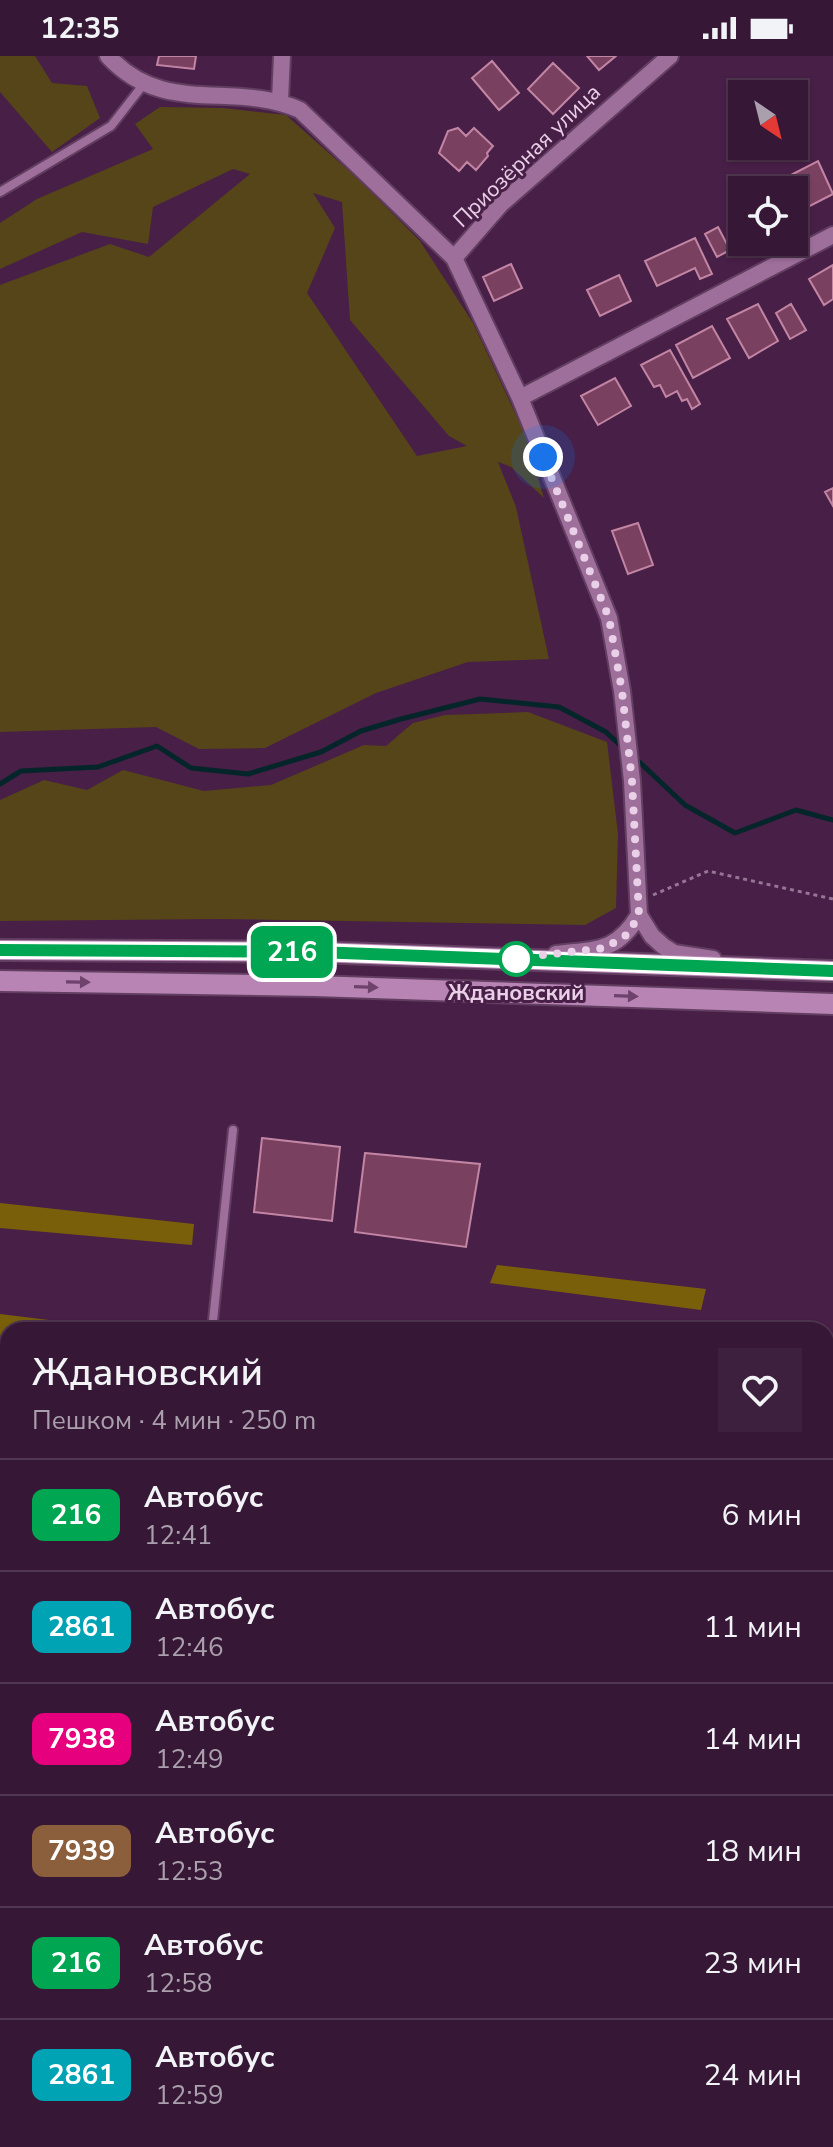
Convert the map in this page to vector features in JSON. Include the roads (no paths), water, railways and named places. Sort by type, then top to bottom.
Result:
[{"type":"main road","points":[[0,950],[316,952],[833,971]]},
{"type":"main road","points":[[0,981],[330,986],[833,1004]]},
{"type":"street","points":[[108,56],[121,71],[143,85],[175,93],[280,101],[300,110],[454,258],[520,398],[609,618],[622,691],[632,781],[638,908],[628,934],[605,948],[508,959]]},
{"type":"street","points":[[280,101],[282,56]]},
{"type":"street","name":"Приозёрная улица","points":[[454,258],[501,204],[670,56]]},
{"type":"street","points":[[520,398],[833,235]]},
{"type":"street","points":[[638,908],[652,936],[674,953],[780,970]]},
{"type":"lane","points":[[0,192],[111,126],[143,85]]},
{"type":"lane","points":[[213,1322],[233,1130]]},
{"type":"waterway","points":[[0,784],[21,771],[98,767],[157,746],[191,768],[248,774],[321,752],[361,731],[480,699],[559,707],[606,732],[623,748]]},
{"type":"waterway","points":[[634,757],[685,805],[735,833],[796,810],[833,820]]},
{"type":"place","name":"Ждановский","points":[[516,959]]}]
